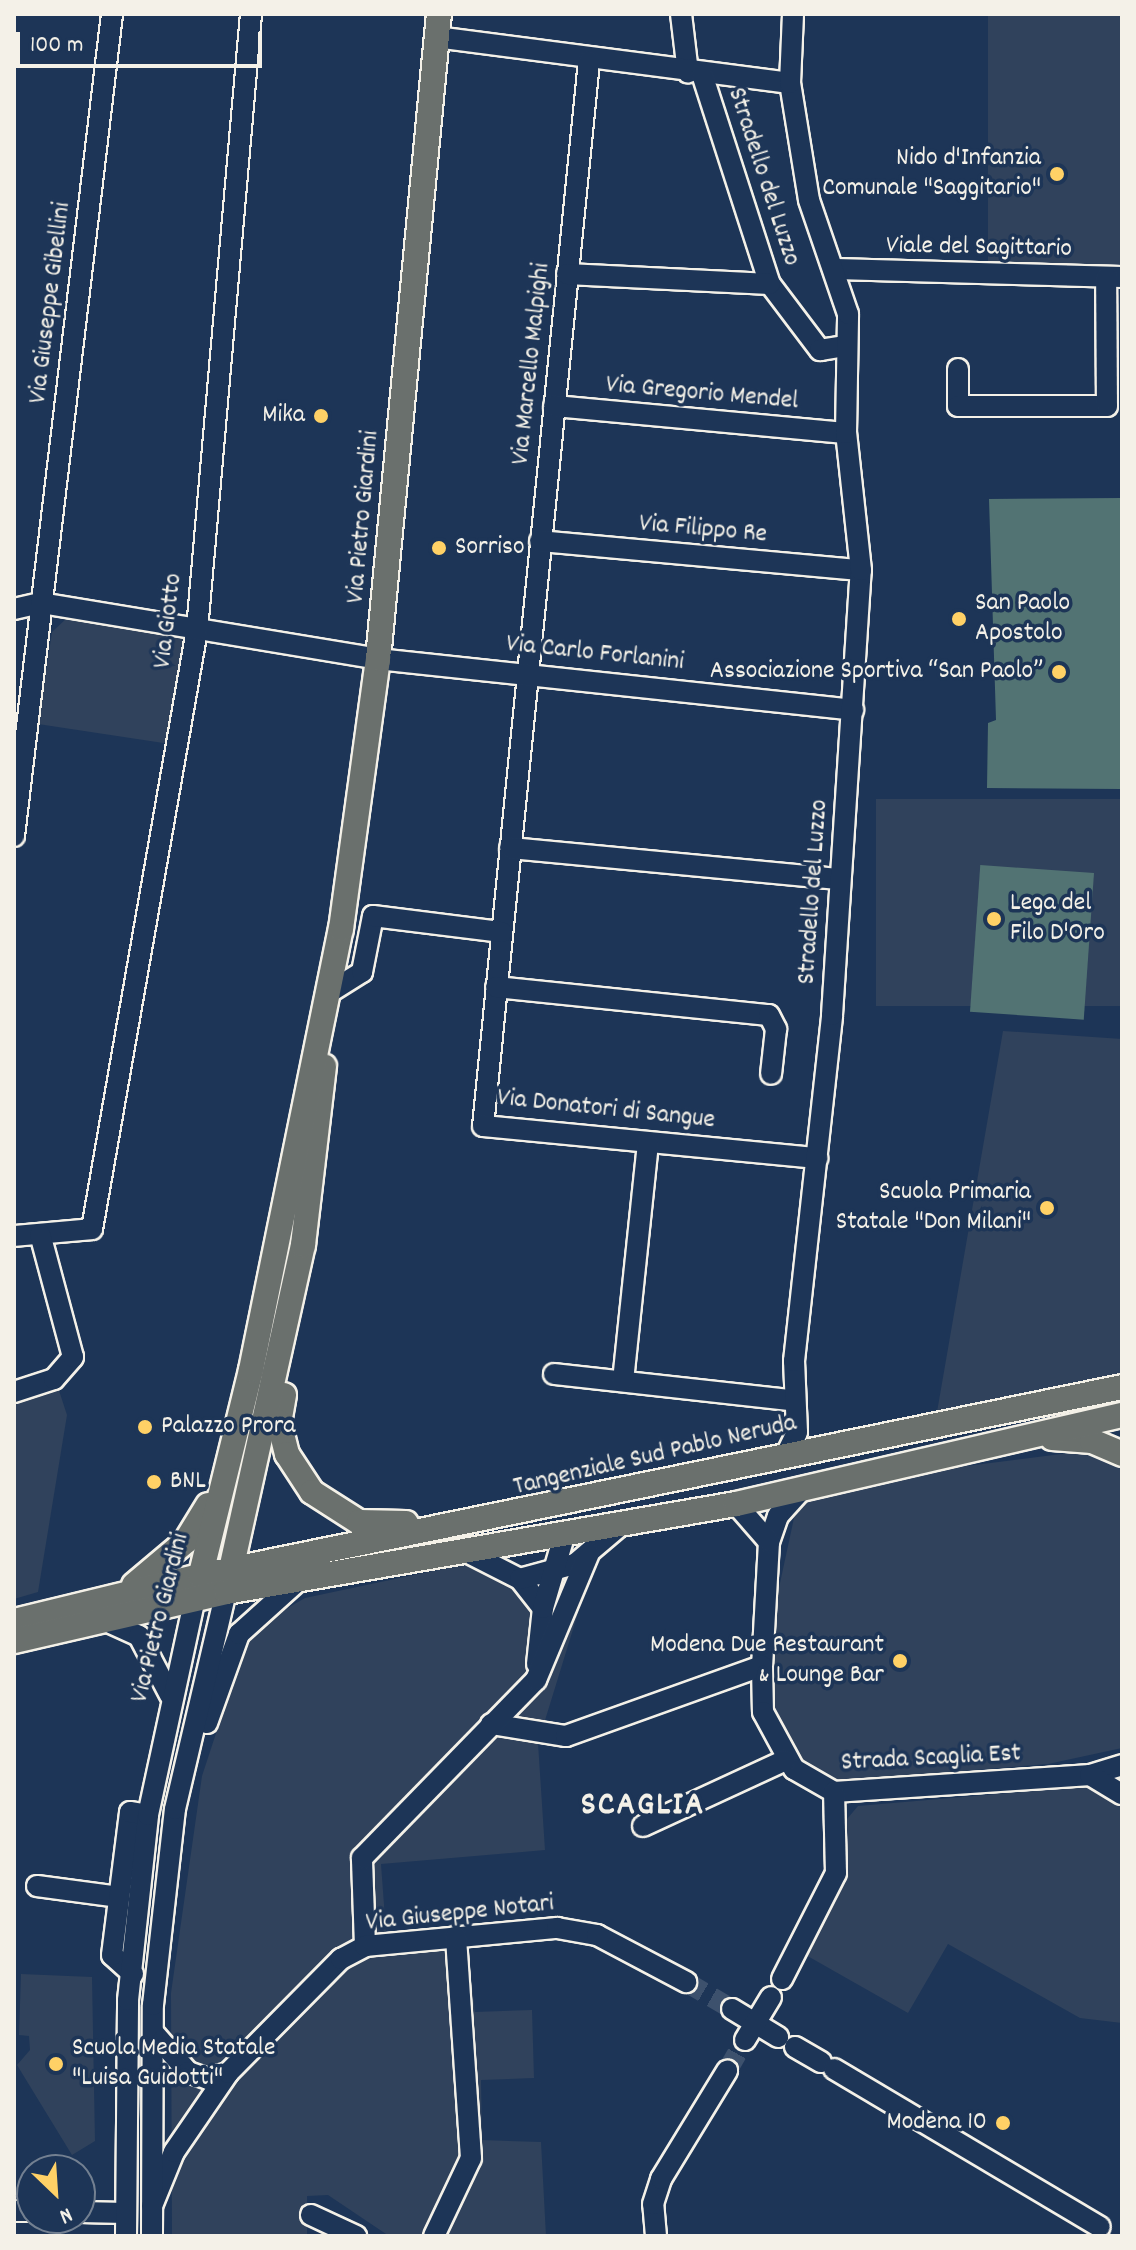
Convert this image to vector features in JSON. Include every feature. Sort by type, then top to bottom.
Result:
[{"type":"main road","name":"Via Pietro Giardini","points":[[198,1587],[251,1370],[330,992],[378,659],[438,26]]},
{"type":"main road","name":"Via Pietro Giardini","points":[[228,1581],[303,1245],[325,1023]]},
{"type":"main road","points":[[303,1245],[304,1294],[279,1422],[287,1454],[312,1492],[344,1517],[376,1526],[505,1502],[534,1513]]},
{"type":"main road","points":[[14,1641],[102,1607],[159,1569],[203,1519],[251,1370]]},
{"type":"main road","name":"Tangenziale Sud Pablo Neruda","points":[[102,1607],[786,1455],[1122,1387]]},
{"type":"main road","name":"Tangenziale Sud Pablo Neruda","points":[[228,1581],[303,1577],[736,1504],[810,1483],[1122,1415]]},
{"type":"main road","points":[[1022,1437],[1092,1441],[1122,1454]]},
{"type":"main road","points":[[565,1533],[579,1516],[691,1490],[733,1468]]},
{"type":"main road","points":[[14,1621],[102,1607]]},
{"type":"street","name":"Via Giuseppe Gibellini","points":[[14,836],[112,14]]},
{"type":"street","name":"Via Giotto","points":[[40,1234],[92,1229],[197,630],[251,14]]},
{"type":"street","name":"Stradello del Luzzo","points":[[681,14],[695,73],[770,284],[820,350],[846,346]]},
{"type":"street","name":"Stradello del Luzzo","points":[[786,1455],[797,1432],[791,1400],[817,1158],[853,710],[861,570],[846,433],[848,314],[836,269],[809,200],[790,83],[793,14]]},
{"type":"street","points":[[438,26],[589,61],[790,83]]},
{"type":"street","name":"Via Marcello Malpighi","points":[[527,672],[589,61]]},
{"type":"street","name":"Viale del Sagittario","points":[[836,269],[1114,277]]},
{"type":"street","points":[[567,274],[770,284]]},
{"type":"street","points":[[958,369],[958,406],[1107,406],[1114,277]]},
{"type":"street","name":"Via Gregorio Mendel","points":[[554,406],[846,433]]},
{"type":"street","name":"Via Filippo Re","points":[[540,541],[861,570]]},
{"type":"street","points":[[14,609],[41,603]]},
{"type":"street","name":"Via Carlo Forlanini","points":[[41,603],[378,659],[527,672],[853,710]]},
{"type":"street","name":"Via Donatori di Sangue","points":[[527,672],[483,1126],[817,1158]]},
{"type":"street","points":[[510,848],[839,879]]},
{"type":"street","points":[[330,992],[362,972],[373,916],[502,932]]},
{"type":"street","points":[[496,987],[769,1015],[776,1029],[771,1074]]},
{"type":"street","points":[[623,1381],[648,1142]]},
{"type":"street","points":[[14,1236],[40,1234],[73,1357],[54,1379],[14,1392]]},
{"type":"street","points":[[554,1374],[791,1400]]},
{"type":"street","points":[[643,1826],[786,1760],[763,1712],[762,1666],[769,1542],[790,1499],[810,1483]]},
{"type":"street","points":[[736,1504],[769,1542]]},
{"type":"street","points":[[520,1579],[555,1573],[589,1553],[622,1524]]},
{"type":"street","points":[[536,1680],[543,1608],[565,1533]]},
{"type":"street","points":[[463,1550],[520,1579],[543,1608]]},
{"type":"street","points":[[365,1946],[362,1858],[536,1680],[589,1553]]},
{"type":"street","points":[[175,1809],[239,1634],[265,1604],[303,1577]]},
{"type":"street","name":"Via Pietro Giardini","points":[[152,2236],[153,2032],[175,1809],[228,1581]]},
{"type":"street","name":"Via Pietro Giardini","points":[[126,2236],[139,1814],[198,1587]]},
{"type":"street","points":[[102,1607],[139,1636],[170,1695]]},
{"type":"street","points":[[491,1724],[566,1736],[762,1666]]},
{"type":"street","name":"Strada Scaglia Est","points":[[786,1760],[834,1792],[1090,1775],[1122,1765]]},
{"type":"street","points":[[1090,1775],[1122,1794]]},
{"type":"street","points":[[782,1979],[836,1873],[834,1792]]},
{"type":"street","points":[[133,1974],[112,1955],[119,1897],[139,1814]]},
{"type":"street","points":[[37,1886],[119,1897]]},
{"type":"street","name":"Via Giuseppe Notari","points":[[152,2206],[174,2152],[228,2073],[341,1959],[365,1946],[456,1937],[579,1931],[686,1982]]},
{"type":"street","points":[[434,2236],[471,2158],[456,1937]]},
{"type":"street","points":[[750,2031],[771,1997]]},
{"type":"street","points":[[732,2009],[750,2031],[787,2042],[1100,2227]]},
{"type":"street","points":[[153,2032],[188,2072],[208,2079],[228,2073]]},
{"type":"street","points":[[656,2236],[653,2204],[661,2179],[727,2071]]},
{"type":"street","points":[[96,2212],[126,2213]]},
{"type":"street","points":[[311,2215],[356,2236]]},
{"type":"shaded area","name":"Nido d'Infanzia Comunale \"Saggitario\"","points":[[988,14],[1122,14],[1122,264],[988,264]]},
{"type":"shaded area","points":[[68,617],[186,635],[170,744],[38,724],[52,632]]},
{"type":"shaded area","name":"Lega del Filo D'Oro","points":[[876,799],[1122,799],[1122,1006],[876,1006]]},
{"type":"shaded area","name":"Scuola Primaria Statale \"Don Milani\"","points":[[1003,1031],[1122,1039],[1122,1377],[937,1412]]},
{"type":"shaded area","points":[[52,1369],[67,1415],[38,1592],[14,1599],[14,1381]]},
{"type":"shaded area","points":[[1085,1451],[1122,1465],[1122,1748],[1048,1764],[827,1782],[809,1770],[774,1717],[774,1611],[797,1504],[920,1472]]},
{"type":"shaded area","points":[[475,1562],[518,1586],[591,1571],[538,1743],[545,1850],[381,1864],[386,1932],[465,1926],[475,2012],[532,2010],[534,2078],[481,2080],[482,2140],[541,2142],[546,2236],[389,2236],[328,2195],[307,2196],[307,2236],[172,2236],[171,1993],[202,1776],[244,1648],[272,1617],[305,1598]]},
{"type":"shaded area","points":[[1092,1786],[1122,1801],[1122,2023],[1080,2018],[948,1944],[908,2013],[804,1954],[847,1819],[858,1806]]},
{"type":"shaded area","name":"Scuola Media Statale \"Luisa Guidotti\"","points":[[21,1974],[92,1977],[95,2141],[74,2154],[17,2065],[30,2050],[29,2036],[19,2035]]},
{"type":"green space","name":"Associazione Sportiva “San Paolo”","points":[[1122,498],[1122,789],[987,788],[988,723],[996,720],[989,499]]},
{"type":"green space","points":[[980,865],[1094,873],[1084,1020],[970,1012]]},
{"type":"tunnel","points":[[686,1982],[732,2009]]},
{"type":"tunnel","points":[[727,2071],[745,2040]]},
{"type":"place","name":"Nido d'Infanzia Comunale \"Saggitario\"","points":[[1057,174]]},
{"type":"place","name":"Mika","points":[[321,416]]},
{"type":"place","name":"Sorriso","points":[[439,548]]},
{"type":"place","name":"San Paolo Apostolo","points":[[959,619]]},
{"type":"place","name":"Associazione Sportiva “San Paolo”","points":[[1059,672]]},
{"type":"place","name":"Lega del Filo D'Oro","points":[[994,919]]},
{"type":"place","name":"Scuola Primaria Statale \"Don Milani\"","points":[[1047,1208]]},
{"type":"place","name":"Palazzo Prora","points":[[145,1427]]},
{"type":"place","name":"BNL","points":[[154,1482]]},
{"type":"place","name":"Modena Due Restaurant & Lounge Bar","points":[[900,1661]]},
{"type":"place","name":"Scuola Media Statale \"Luisa Guidotti\"","points":[[56,2064]]},
{"type":"place","name":"Modena 10","points":[[1003,2123]]},
{"type":"district","name":"SCAGLIA","points":[[643,1807]]}]
